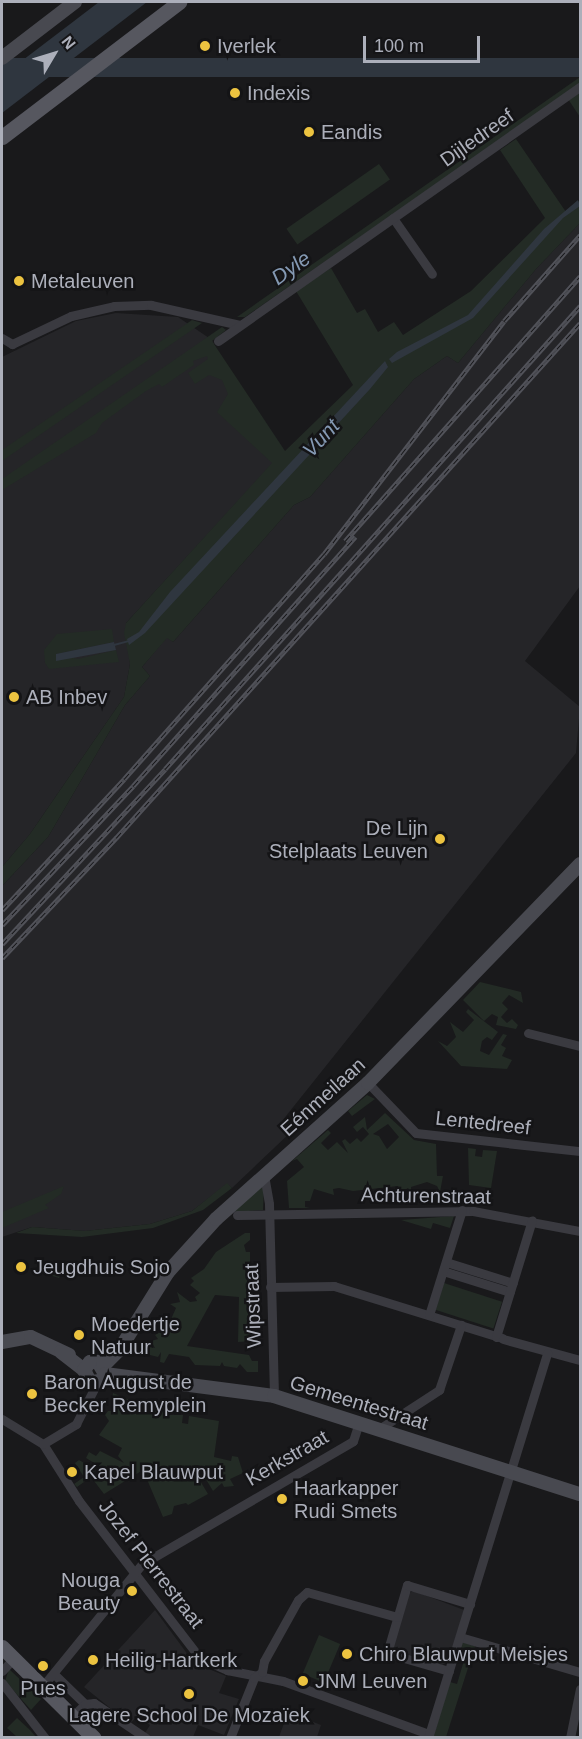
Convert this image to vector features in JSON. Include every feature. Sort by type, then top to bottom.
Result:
[{"type":"main road","points":[[2,137],[179,2]]},
{"type":"main road","points":[[2,1647],[94,1737]]},
{"type":"street","points":[[2,58],[75,2]]},
{"type":"street","name":"Dijledreef","points":[[218,340],[580,87]]},
{"type":"street","points":[[393,218],[432,274]]},
{"type":"street","points":[[2,338],[12,344],[71,316],[114,306],[151,305],[202,316],[237,327]]},
{"type":"street","name":"Eénmeilaan","points":[[102,1374],[168,1272],[216,1219],[368,1083],[580,864]]},
{"type":"street","points":[[528,1033],[580,1046]]},
{"type":"street","name":"Lentedreef","points":[[368,1083],[416,1132],[580,1151]]},
{"type":"street","name":"Wipstraat","points":[[264,1175],[269,1215],[274,1396]]},
{"type":"street","points":[[429,1315],[462,1210]]},
{"type":"street","name":"Achturenstraat","points":[[269,1215],[462,1210],[532,1220],[580,1231]]},
{"type":"street","points":[[237,1215],[269,1215]]},
{"type":"street","points":[[500,1338],[511,1287],[532,1220]]},
{"type":"street","points":[[444,1266],[511,1287]]},
{"type":"street","points":[[270,1287],[334,1287],[547,1353],[580,1360]]},
{"type":"street","points":[[379,1429],[439,1390],[461,1326]]},
{"type":"street","points":[[2,1342],[31,1336],[85,1367]]},
{"type":"street","points":[[429,1736],[547,1353]]},
{"type":"street","points":[[114,1356],[120,1375]]},
{"type":"street","points":[[85,1367],[94,1361],[102,1374]]},
{"type":"street","points":[[85,1367],[86,1380],[102,1374]]},
{"type":"street","points":[[2,1419],[43,1444],[76,1424],[102,1374]]},
{"type":"street","name":"Gemeentestraat","points":[[102,1374],[274,1396],[580,1494]]},
{"type":"street","name":"Kerkstraat","points":[[42,1688],[55,1675],[134,1572],[353,1441],[359,1422]]},
{"type":"street","name":"Jozef Pierrestraat","points":[[43,1444],[59,1470],[200,1658],[226,1670],[258,1675],[317,1692],[429,1736]]},
{"type":"street","points":[[449,1671],[387,1653],[408,1585],[470,1604]]},
{"type":"street","points":[[230,1737],[258,1675],[298,1600],[307,1592],[398,1617]]},
{"type":"street","points":[[460,1637],[580,1672]]},
{"type":"street","points":[[2,1671],[13,1659]]},
{"type":"street","points":[[55,1675],[85,1704]]},
{"type":"street","points":[[2,1683],[33,1726],[45,1737]]},
{"type":"street","points":[[570,1737],[580,1689]]},
{"type":"street","points":[[72,1717],[85,1704],[94,1703],[146,1737]]},
{"type":"shaded area","points":[[580,77],[580,84],[245,317],[237,317]]},
{"type":"shaded area","points":[[580,90],[580,117],[568,99]]},
{"type":"shaded area","points":[[516,139],[566,212],[580,200],[580,223],[536,269],[458,363],[447,356],[414,379],[310,497],[294,505],[173,642],[167,638],[142,667],[150,676],[125,705],[48,837],[2,886],[2,867],[30,834],[124,697],[130,664],[124,633],[126,623],[272,463],[217,412],[228,394],[222,380],[209,375],[195,384],[188,373],[208,359],[207,356],[193,361],[194,365],[162,387],[159,384],[146,391],[102,423],[96,433],[2,490],[2,479],[222,327],[226,330],[212,341],[285,451],[353,385],[296,291],[331,268],[357,313],[365,309],[378,332],[394,322],[403,335],[471,291],[545,218],[500,150]]},
{"type":"shaded area","points":[[379,164],[390,180],[297,244],[286,229]]},
{"type":"shaded area","points":[[580,223],[580,586],[525,661],[580,707],[576,753],[282,1121],[292,1131],[232,1188],[227,1184],[192,1211],[150,1224],[85,1231],[32,1227],[2,1237],[2,886],[48,837],[125,705],[150,676],[142,667],[167,637],[173,642],[294,505],[310,497],[414,379],[447,356],[458,363],[536,269]]},
{"type":"shaded area","points":[[116,313],[178,317],[212,340],[273,463],[126,623],[130,664],[124,697],[30,834],[2,867],[2,357],[76,321]]},
{"type":"shaded area","points":[[192,320],[202,323],[2,461],[2,450]]},
{"type":"shaded area","points":[[112,629],[114,642],[56,654],[78,659],[116,650],[119,662],[49,669],[45,663],[44,650],[57,634]]},
{"type":"shaded area","points":[[480,982],[521,992],[523,1003],[509,995],[502,1003],[508,1009],[501,1017],[507,1023],[512,1019],[518,1025],[516,1029],[496,1025],[498,1017],[492,1014],[484,1021],[463,1000]]},
{"type":"shaded area","points":[[468,1009],[498,1032],[492,1040],[487,1037],[482,1041],[480,1051],[489,1055],[503,1034],[507,1035],[501,1045],[506,1048],[502,1056],[512,1060],[507,1069],[461,1066],[438,1041],[447,1046],[456,1037],[450,1022],[463,1032],[474,1020],[466,1012]]},
{"type":"shaded area","points":[[367,1095],[375,1099],[352,1116],[348,1111]]},
{"type":"shaded area","points":[[385,1113],[414,1140],[436,1144],[437,1176],[443,1176],[440,1192],[437,1186],[427,1182],[411,1187],[411,1192],[408,1188],[399,1193],[398,1186],[353,1191],[339,1188],[333,1189],[334,1195],[314,1189],[310,1201],[305,1201],[305,1207],[310,1208],[289,1208],[287,1181],[304,1167],[297,1159],[292,1161],[328,1130],[331,1133],[321,1143],[328,1150],[337,1142],[348,1153],[342,1141],[345,1139],[350,1144],[357,1138],[361,1142],[369,1134],[363,1127],[357,1132],[353,1127],[365,1117],[367,1130]],"holes":[[[388,1124],[399,1137],[387,1149],[379,1136],[373,1134]]]},
{"type":"shaded area","points":[[468,1148],[476,1149],[475,1156],[482,1157],[483,1150],[497,1151],[491,1188],[469,1185]]},
{"type":"shaded area","points":[[227,1183],[232,1188],[203,1210],[153,1228],[82,1237],[16,1233],[32,1227],[85,1231],[150,1224],[192,1211]]},
{"type":"shaded area","points":[[64,1186],[61,1194],[45,1205],[49,1208],[2,1228],[2,1212]]},
{"type":"shaded area","points":[[258,1187],[264,1187],[263,1210],[234,1212]]},
{"type":"shaded area","points":[[454,1216],[450,1228],[433,1223],[431,1229],[401,1220]]},
{"type":"shaded area","points":[[245,1233],[250,1233],[250,1240],[244,1245],[246,1252],[250,1252],[250,1263],[246,1266],[250,1303],[246,1332],[251,1332],[251,1341],[238,1342],[239,1297],[215,1295],[187,1346],[249,1355],[252,1361],[258,1361],[258,1372],[247,1372],[240,1364],[237,1368],[224,1366],[222,1362],[220,1366],[195,1365],[189,1357],[169,1354],[164,1363],[160,1362],[161,1352],[158,1357],[142,1353],[145,1345],[155,1348],[151,1341],[158,1339],[155,1335],[167,1328],[176,1308],[170,1304],[180,1302],[177,1292],[190,1302],[197,1301],[195,1297],[200,1293],[190,1285],[194,1281],[191,1278],[204,1269],[216,1252]]},
{"type":"shaded area","points":[[56,1264],[66,1266],[59,1278],[43,1273]]},
{"type":"shaded area","points":[[444,1283],[502,1302],[493,1328],[435,1310]]},
{"type":"shaded area","points":[[113,1393],[132,1401],[136,1407],[152,1405],[161,1407],[164,1415],[183,1415],[182,1423],[188,1424],[189,1416],[219,1421],[214,1457],[231,1461],[232,1456],[238,1457],[243,1473],[230,1479],[234,1486],[224,1487],[222,1483],[213,1491],[201,1471],[196,1474],[208,1494],[188,1505],[186,1503],[174,1506],[172,1514],[163,1517],[143,1470],[104,1494],[91,1477],[77,1487],[74,1484],[84,1477],[75,1463],[79,1460],[93,1468],[96,1477],[109,1472],[86,1458],[89,1452],[96,1456],[100,1451],[124,1463],[118,1456],[122,1448],[99,1435],[109,1421],[105,1415],[108,1411],[115,1411],[118,1404],[112,1400]]},
{"type":"shaded area","points":[[414,1591],[464,1610],[448,1662],[442,1665],[396,1651],[393,1646],[409,1593]]},
{"type":"shaded area","points":[[155,1610],[194,1663],[226,1676],[219,1693],[239,1699],[224,1735],[198,1725],[193,1737],[152,1737],[145,1733],[150,1725],[140,1719],[143,1709],[130,1724],[84,1687]]},
{"type":"shaded area","points":[[319,1635],[340,1644],[324,1683],[303,1674]]},
{"type":"shaded area","points":[[462,1642],[475,1646],[446,1737],[433,1738],[450,1682],[457,1684],[465,1657],[459,1654]]},
{"type":"shaded area","points":[[9,1669],[41,1699],[31,1710],[5,1681]]},
{"type":"shaded area","points":[[288,1712],[321,1725],[317,1737],[279,1737]]},
{"type":"shaded area","points":[[17,1718],[36,1737],[17,1737],[7,1728]]},
{"type":"water","points":[[99,2],[147,2],[2,113],[2,76]]},
{"type":"water","points":[[2,58],[580,58],[580,77],[2,77]]},
{"type":"water","points":[[578,200],[580,206],[563,218],[473,318],[392,363],[389,359],[397,352],[468,315],[544,229]]},
{"type":"water","points":[[385,361],[388,367],[370,389],[145,633],[129,645],[127,639],[139,632],[170,592]]},
{"type":"water","points":[[114,642],[116,650],[56,661],[56,654]]},
{"type":"waterway","name":"Vunt","points":[[114,645],[129,641]]},
{"type":"railway","points":[[2,910],[124,779],[324,554],[504,321],[580,235]]},
{"type":"railway","points":[[345,541],[580,276]]},
{"type":"railway","points":[[2,944],[165,769],[580,306]]},
{"type":"railway","points":[[2,958],[116,838],[580,323]]},
{"type":"railway","points":[[2,925],[133,786],[355,537]]},
{"type":"place","name":"Iverlek","points":[[205,46]]},
{"type":"place","name":"Indexis","points":[[235,93]]},
{"type":"place","name":"Eandis","points":[[309,132]]},
{"type":"place","name":"Metaleuven","points":[[19,281]]},
{"type":"place","name":"AB Inbev","points":[[14,697]]},
{"type":"place","name":"De Lijn Stelplaats Leuven","points":[[440,839]]},
{"type":"place","name":"Jeugdhuis Sojo","points":[[21,1267]]},
{"type":"place","name":"Moedertje Natuur","points":[[79,1335]]},
{"type":"place","name":"Baron August de Becker Remyplein","points":[[32,1394]]},
{"type":"place","name":"Kapel Blauwput","points":[[72,1472]]},
{"type":"place","name":"Haarkapper Rudi Smets","points":[[282,1499]]},
{"type":"place","name":"Nouga Beauty","points":[[132,1591]]},
{"type":"place","name":"Chiro Blauwput Meisjes","points":[[347,1654]]},
{"type":"place","name":"Heilig-Hartkerk","points":[[93,1660]]},
{"type":"place","name":"Pues","points":[[43,1666]]},
{"type":"place","name":"JNM Leuven","points":[[303,1681]]},
{"type":"place","name":"Lagere School De Mozaïek","points":[[189,1694]]},
{"type":"water label","name":"Dyle","points":[[291,268]]}]
